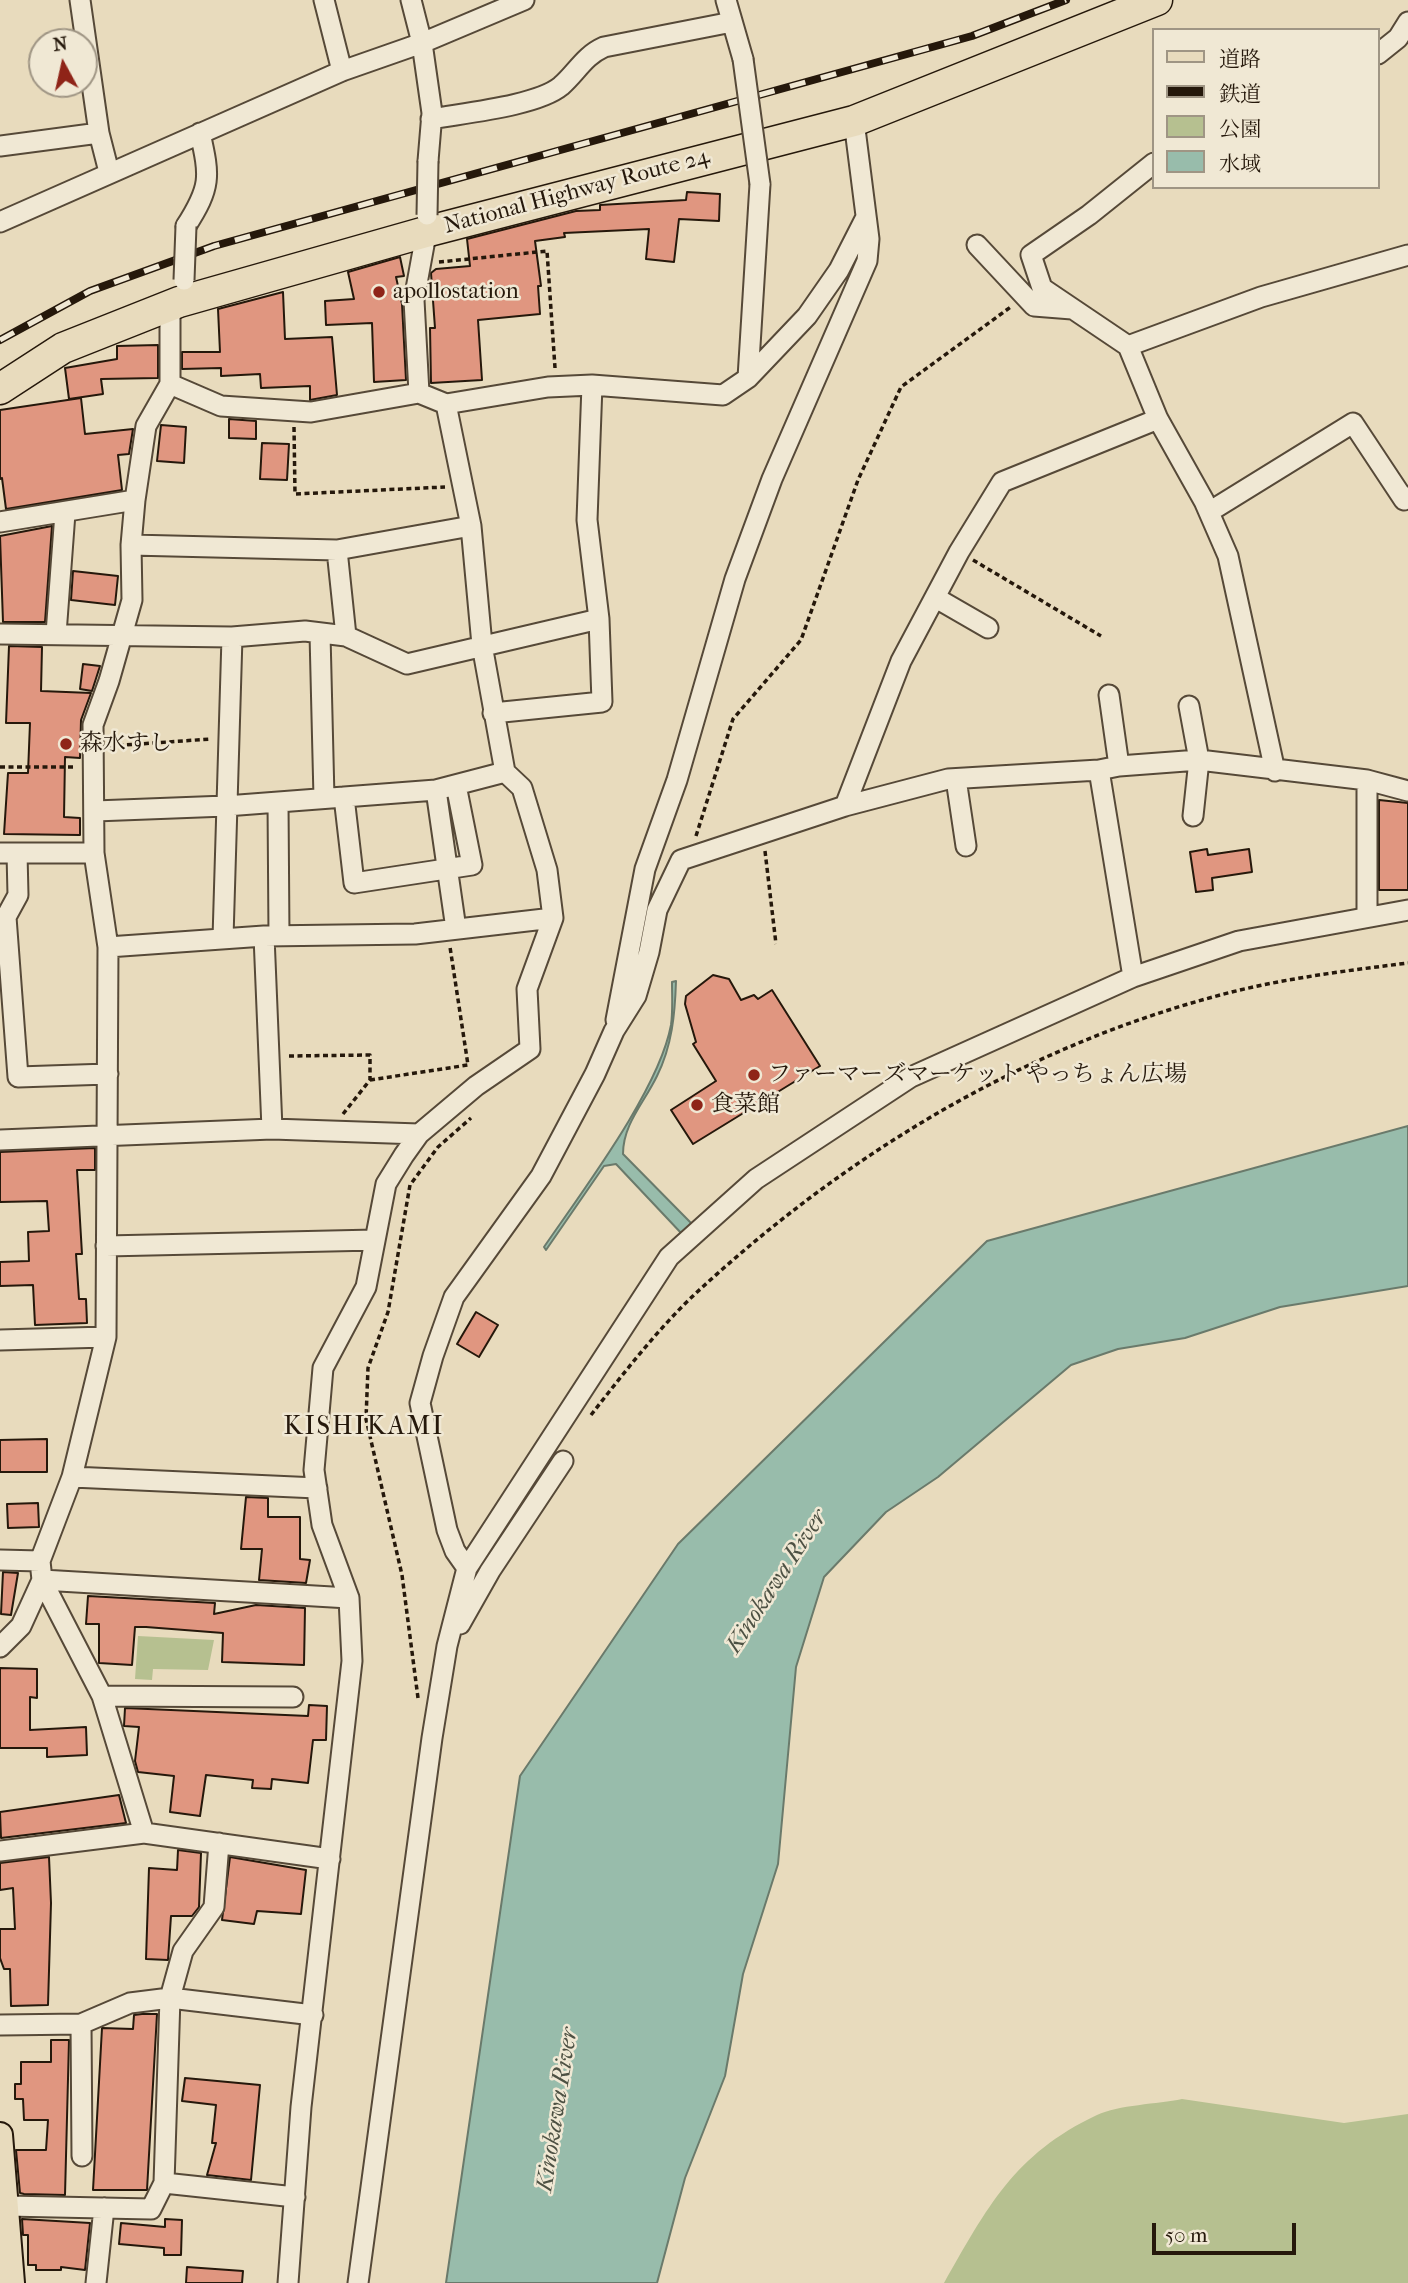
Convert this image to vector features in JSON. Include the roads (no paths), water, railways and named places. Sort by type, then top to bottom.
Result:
[{"type":"highway","name":"National Highway Route 24","points":[[0,389],[63,348],[182,291],[428,223],[854,121],[1157,0]]},
{"type":"main road","points":[[0,2135],[12,2283]]},
{"type":"street","points":[[80,0],[99,133],[109,172]]},
{"type":"street","points":[[324,0],[342,71]]},
{"type":"street","points":[[411,0],[422,43],[431,118],[428,223],[423,264],[414,300],[419,393]]},
{"type":"street","points":[[0,222],[342,71],[422,43],[524,0]]},
{"type":"street","points":[[726,0],[743,58],[760,184],[748,378]]},
{"type":"street","points":[[431,118],[544,97],[561,86],[589,54],[604,47],[732,22]]},
{"type":"street","points":[[1380,52],[1398,38],[1408,22]]},
{"type":"street","points":[[614,1031],[645,869],[677,780],[735,579],[772,479],[867,261],[869,239],[854,121]]},
{"type":"street","points":[[0,146],[99,133]]},
{"type":"street","points":[[0,1647],[21,1626],[41,1571],[72,1477],[106,1337],[108,947],[94,853],[93,725],[132,600],[131,545],[146,425],[170,384],[170,316],[182,291],[186,226],[202,201],[209,172],[200,133]]},
{"type":"street","points":[[1152,164],[1031,255],[1042,288],[1128,346],[1158,419],[1209,512],[1228,556],[1275,771]]},
{"type":"street","points":[[170,384],[221,406],[311,412],[419,393],[446,404],[556,387],[592,385],[723,395],[748,378],[807,316],[839,270],[865,219]]},
{"type":"street","points":[[977,245],[1034,306],[1075,309]]},
{"type":"street","points":[[1128,346],[1261,297],[1408,255]]},
{"type":"street","points":[[493,713],[602,702],[599,618],[587,520],[592,385]]},
{"type":"street","points":[[288,2283],[313,2015],[352,1661],[349,1598],[322,1525],[314,1470],[323,1368],[366,1287],[386,1184],[419,1134],[476,1086],[530,1049],[527,989],[553,918],[547,870],[522,788],[505,772],[482,645],[471,526],[446,404]]},
{"type":"street","points":[[845,806],[901,660],[959,552],[1002,482],[1158,419]]},
{"type":"street","points":[[1209,512],[1353,423],[1404,500],[1408,497]]},
{"type":"street","points":[[0,522],[135,500]]},
{"type":"street","points":[[56,634],[65,513]]},
{"type":"street","points":[[131,545],[337,550],[471,526]]},
{"type":"street","points":[[337,550],[346,636]]},
{"type":"street","points":[[936,598],[988,628]]},
{"type":"street","points":[[0,634],[232,637],[305,631],[346,636],[407,664],[599,618]]},
{"type":"street","points":[[320,634],[324,798]]},
{"type":"street","points":[[223,938],[232,637]]},
{"type":"street","points":[[1109,695],[1119,766]]},
{"type":"street","points":[[1189,706],[1199,760],[1193,816]]},
{"type":"street","points":[[467,1568],[455,1551],[447,1530],[420,1403],[454,1297],[541,1176],[595,1074],[614,1031],[636,996],[649,952],[657,910],[681,860],[845,806],[909,788],[956,779],[1099,771],[1119,766],[1199,760],[1367,780],[1408,792]]},
{"type":"street","points":[[1099,771],[1133,977]]},
{"type":"street","points":[[95,811],[226,806],[436,790],[505,772]]},
{"type":"street","points":[[956,779],[966,846]]},
{"type":"street","points":[[1367,780],[1367,917]]},
{"type":"street","points":[[344,797],[354,883],[472,865],[456,785]]},
{"type":"street","points":[[436,790],[447,870],[451,930]]},
{"type":"street","points":[[272,1129],[269,1056],[278,802]]},
{"type":"street","points":[[94,853],[8,853],[18,894],[6,917],[8,1037],[18,1077],[108,1074]]},
{"type":"street","points":[[358,2283],[427,1773],[447,1646],[467,1568],[669,1257],[756,1179],[911,1077],[1133,977],[1239,941],[1408,910]]},
{"type":"street","points":[[108,947],[223,938],[415,934],[553,918]]},
{"type":"street","points":[[0,1140],[108,1138],[272,1129],[419,1134]]},
{"type":"street","points":[[106,1246],[375,1240]]},
{"type":"street","points":[[0,1340],[106,1337]]},
{"type":"street","points":[[447,1646],[489,1571],[563,1461]]},
{"type":"street","points":[[72,1477],[317,1488]]},
{"type":"street","points":[[0,1560],[41,1571],[349,1598]]},
{"type":"street","points":[[41,1571],[102,1696],[144,1833]]},
{"type":"street","points":[[102,1696],[293,1697]]},
{"type":"street","points":[[0,1851],[144,1833],[330,1859]]},
{"type":"street","points":[[7,2206],[151,2209],[164,2183],[170,1998],[183,1951],[214,1907],[219,1843]]},
{"type":"street","points":[[0,2025],[81,2024],[130,2003],[170,1998],[313,2015]]},
{"type":"street","points":[[81,2024],[82,2156]]},
{"type":"street","points":[[164,2183],[295,2197]]},
{"type":"street","points":[[96,2283],[104,2208]]},
{"type":"water","points":[[676,981],[674,1018],[666,1053],[657,1076],[630,1123],[623,1154],[692,1224],[682,1234],[616,1164],[604,1166],[546,1250],[544,1247],[618,1139],[652,1079],[671,1025],[672,982]]},
{"type":"water","name":"Kinokawa River","points":[[1408,1126],[1408,1286],[1280,1307],[1185,1338],[1118,1349],[1071,1365],[938,1477],[886,1512],[824,1577],[796,1667],[778,1864],[743,1974],[725,2076],[685,2178],[657,2283],[446,2283],[520,1776],[678,1544],[987,1241]]},
{"type":"railway","points":[[0,340],[90,291],[214,246],[972,36],[1066,0]]},
{"type":"place","name":"apollostation","points":[[379,292]]},
{"type":"place","name":"森水すし","points":[[66,744]]},
{"type":"place","name":"ファーマーズマーケット やっちょん広場","points":[[754,1075]]},
{"type":"place","name":"食菜館","points":[[697,1105]]},
{"type":"district","name":"KISHIKAMI","points":[[364,1428]]}]
